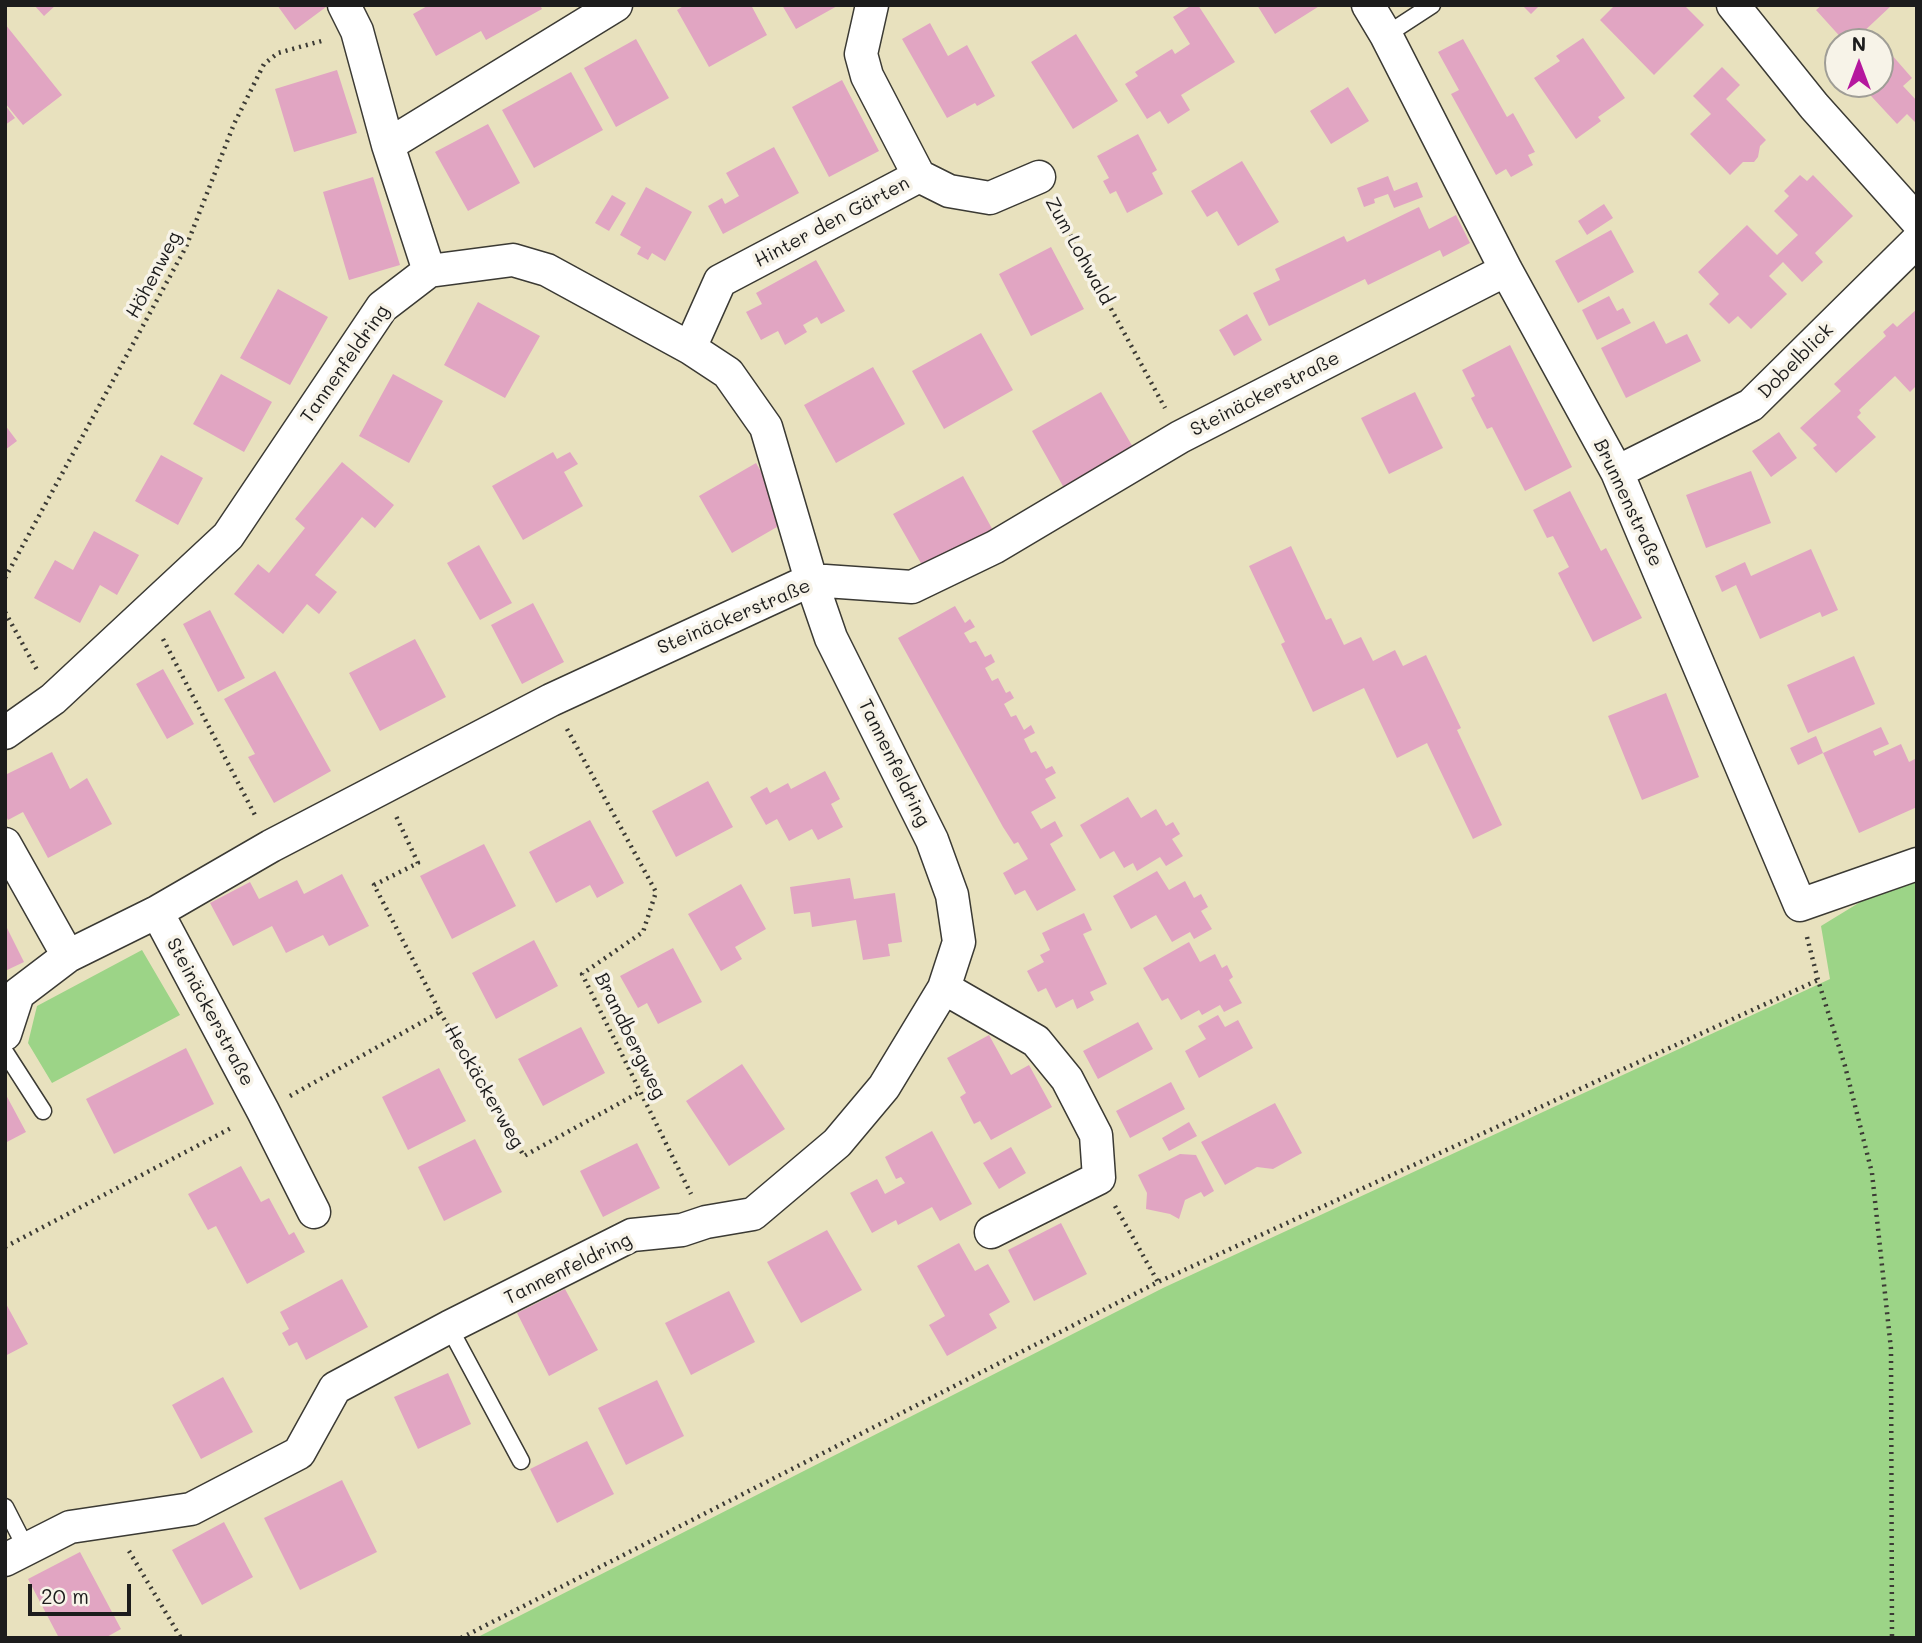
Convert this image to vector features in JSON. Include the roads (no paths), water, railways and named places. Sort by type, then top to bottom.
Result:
[{"type":"street","points":[[388,145],[616,5]]},
{"type":"street","name":"Hinter den Gärten","points":[[690,348],[720,281],[919,176],[867,76],[861,54],[872,5]]},
{"type":"street","name":"Brunnenstraße","points":[[1368,5],[1386,34],[1506,270],[1617,472],[1800,905],[1917,864]]},
{"type":"street","points":[[1732,5],[1814,106],[1917,221]]},
{"type":"street","points":[[351,18],[429,271]]},
{"type":"street","name":"Zum Lohwald","points":[[919,176],[949,191],[990,198],[1039,177]]},
{"type":"street","name":"Dobelblick","points":[[1617,472],[1751,405],[1917,241]]},
{"type":"street","name":"Tannenfeldring","points":[[5,733],[52,699],[228,536],[382,307],[429,271],[513,260],[547,270],[690,348],[728,373],[766,426],[811,580],[831,638],[932,840],[952,895],[959,942],[944,988],[884,1087],[837,1143],[753,1214],[706,1222],[682,1230],[632,1235],[449,1327],[335,1388],[299,1453],[191,1509],[70,1527],[16,1554]]},
{"type":"street","name":"Steinäckerstraße","points":[[5,1034],[18,994],[68,956],[157,912],[271,846],[551,700],[811,580],[912,587],[995,547],[1181,437],[1506,270]]},
{"type":"street","points":[[5,844],[68,956]]},
{"type":"street","name":"Steinäckerstraße","points":[[157,912],[314,1212]]},
{"type":"street","points":[[944,988],[1036,1041],[1067,1079],[1096,1135],[1099,1178],[991,1232]]},
{"type":"lane","points":[[1386,34],[1432,5]]},
{"type":"lane","points":[[5,1052],[43,1111]]},
{"type":"lane","points":[[449,1327],[521,1461]]},
{"type":"lane","points":[[5,1507],[16,1554]]}]
